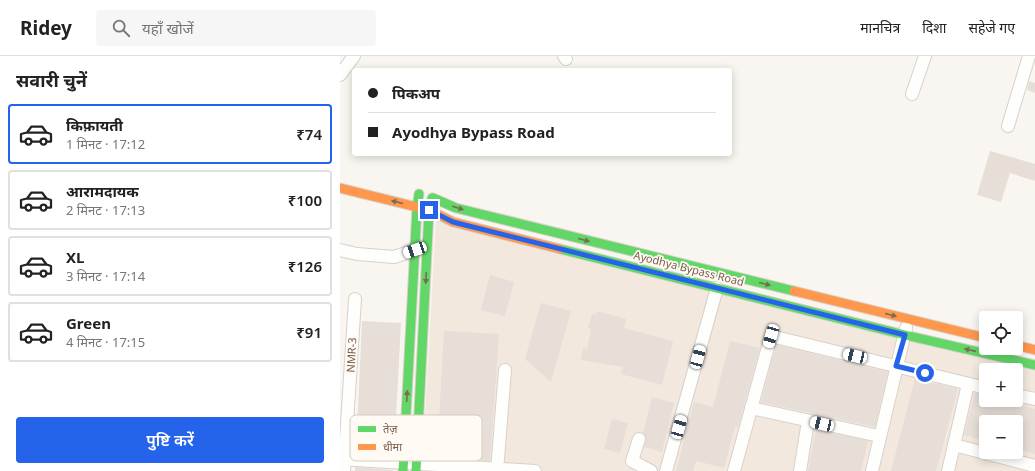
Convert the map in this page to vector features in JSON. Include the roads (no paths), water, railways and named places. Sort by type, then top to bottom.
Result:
[{"type":"main road","name":"Ayodhya Bypass Road","points":[[340,188],[429,210],[453,222],[905,335],[1035,365]]},
{"type":"main road","name":"Ayodhya Bypass Road","points":[[417,207],[415,193],[456,208],[979,336]]},
{"type":"main road","points":[[419,415],[429,210],[432,198]]},
{"type":"main road","points":[[407,415],[417,207]]},
{"type":"main road","points":[[1023,347],[1035,350]]},
{"type":"street","points":[[340,75],[354,56]]},
{"type":"street","points":[[912,94],[925,56]]},
{"type":"street","points":[[1008,126],[1029,56]]},
{"type":"street","points":[[340,250],[357,254],[394,257],[428,245]]},
{"type":"street","points":[[666,471],[717,288]]},
{"type":"street","name":"NMR-3","points":[[343,463],[355,299]]},
{"type":"street","points":[[872,471],[908,319]]},
{"type":"street","points":[[734,471],[771,336],[979,386]]},
{"type":"street","points":[[497,470],[505,370]]},
{"type":"street","points":[[948,471],[968,384]]},
{"type":"street","points":[[1023,396],[1035,399]]},
{"type":"street","points":[[751,408],[880,436]]},
{"type":"street","points":[[800,471],[808,421]]},
{"type":"street","points":[[639,439],[632,461],[651,471]]},
{"type":"street","points":[[954,445],[1035,466]]},
{"type":"street","points":[[343,463],[404,467],[535,471]]}]
